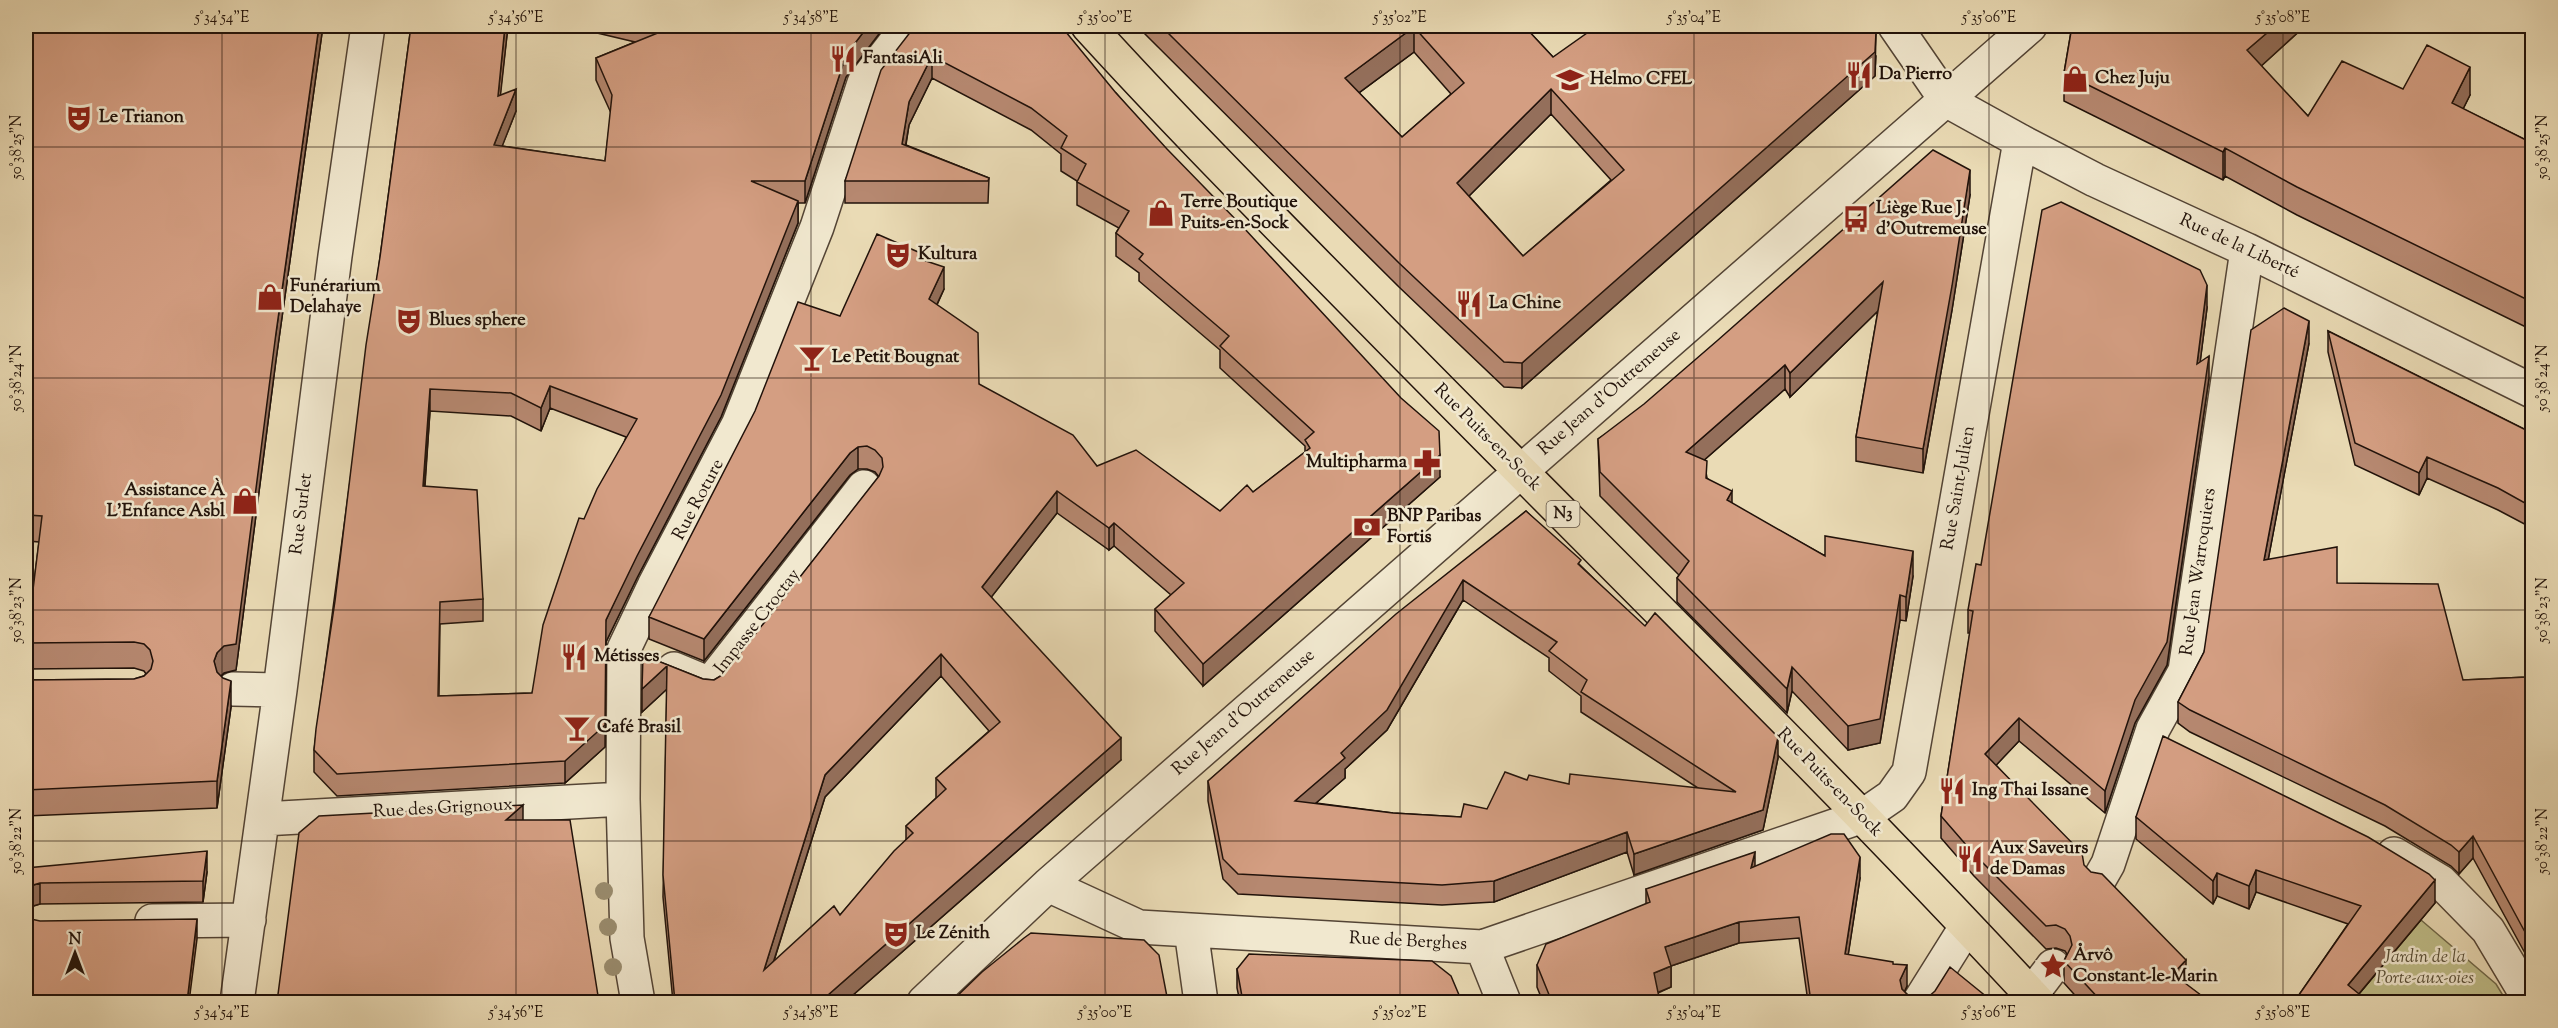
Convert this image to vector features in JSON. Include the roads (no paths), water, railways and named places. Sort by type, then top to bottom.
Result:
[{"type":"main road","name":"Rue Puits-en-Sock","points":[[1088,26],[1292,240],[1863,816],[2035,999]]},
{"type":"street","name":"Rue Surlet","points":[[237,1002],[280,690],[334,256],[368,26]]},
{"type":"street","name":"Rue Roture","points":[[638,1002],[627,938],[623,799],[624,649],[654,586],[738,425],[817,227],[864,83],[908,26]]},
{"type":"street","points":[[1895,26],[1946,100]]},
{"type":"street","name":"Rue Jean d'Outremeuse","points":[[924,1002],[1048,885],[1520,472],[1566,429],[2030,26]]},
{"type":"street","name":"Rue de la Liberté","points":[[1946,100],[2095,180],[2247,250],[2532,391]]},
{"type":"street","name":"Rue Saint-Julien","points":[[1863,816],[1892,796],[1909,772],[2020,141]]},
{"type":"street","name":"Rue Jean Warroquiers","points":[[2100,878],[2108,864],[2153,729],[2185,671],[2247,250]]},
{"type":"street","name":"Impasse Croctay","points":[[624,649],[710,684],[864,487]]},
{"type":"street","points":[[233,689],[280,690]]},
{"type":"street","points":[[2153,729],[2181,748]]},
{"type":"street","name":"Rue des Grignoux","points":[[263,819],[623,799]]},
{"type":"street","name":"Rue de Berghes","points":[[1048,885],[1139,927],[1482,946],[1863,816]]},
{"type":"street","points":[[2367,838],[2441,882],[2488,930],[2531,1002]]},
{"type":"street","points":[[121,922],[249,920]]},
{"type":"street","points":[[1919,1002],[1965,927]]},
{"type":"street","points":[[1191,930],[1202,1002]]},
{"type":"street","points":[[1482,946],[1504,1002]]},
{"type":"street","points":[[2035,999],[2054,966]]},
{"type":"place","name":"FantasiAli","points":[[843,59]]},
{"type":"place","name":"Da Pierro","points":[[1859,75]]},
{"type":"place","name":"Chez Juju","points":[[2075,79]]},
{"type":"place","name":"Helmo CFEL","points":[[1570,80]]},
{"type":"place","name":"Le Trianon","points":[[79,118]]},
{"type":"place","name":"Terre Boutique Puits-en-Sock","points":[[1161,213]]},
{"type":"place","name":"Liège Rue J. d'Outremeuse","points":[[1856,219]]},
{"type":"place","name":"Kultura","points":[[898,255]]},
{"type":"place","name":"Funérarium Delahaye","points":[[270,297]]},
{"type":"place","name":"La Chine","points":[[1469,304]]},
{"type":"place","name":"Blues sphere","points":[[409,321]]},
{"type":"place","name":"Le Petit Bougnat","points":[[812,358]]},
{"type":"place","name":"Multipharma","points":[[1427,463]]},
{"type":"place","name":"Assistance À L'Enfance Asbl","points":[[245,501]]},
{"type":"place","name":"BNP Paribas Fortis","points":[[1367,527]]},
{"type":"place","name":"Métisses","points":[[574,657]]},
{"type":"place","name":"Café Brasil","points":[[577,728]]},
{"type":"place","name":"Ing Thai Issane","points":[[1952,791]]},
{"type":"place","name":"Aux Saveurs de Damas","points":[[1970,859]]},
{"type":"place","name":"Le Zénith","points":[[896,934]]},
{"type":"place","name":"Årvô Constant-le-Marin","points":[[2053,966]]},
{"type":"park label","name":"Jardin de la Porte-aux-oies","points":[[2425,968]]}]
